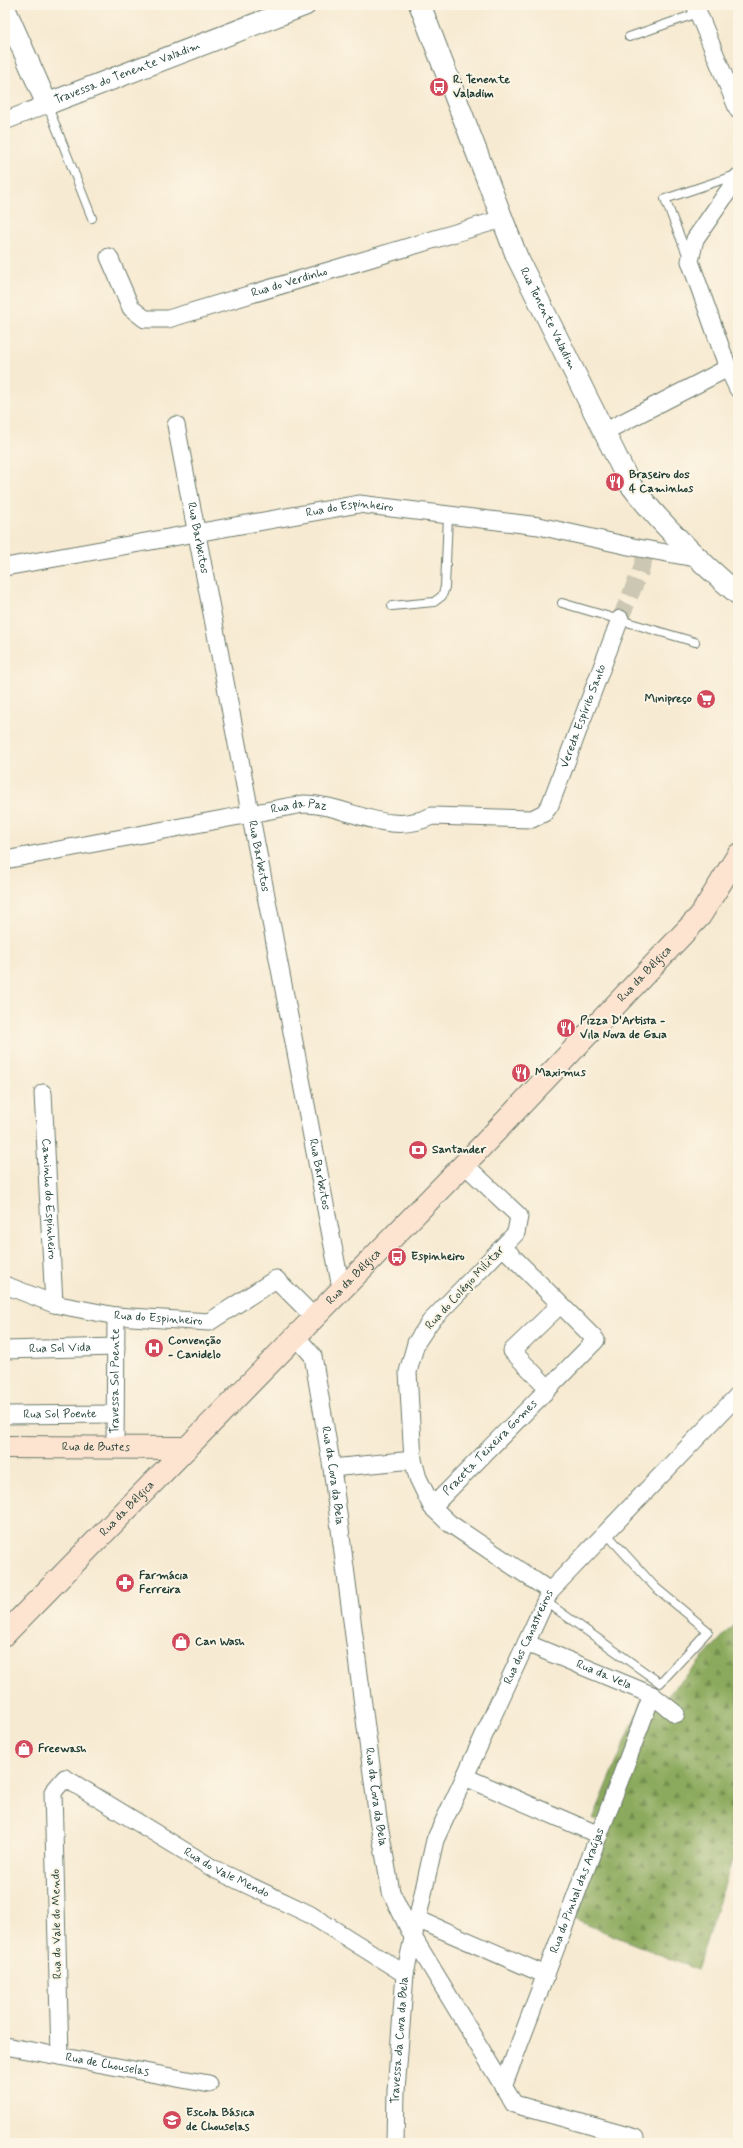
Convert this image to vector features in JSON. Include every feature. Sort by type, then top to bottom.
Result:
[{"type":"main road","name":"Rua da Bélgica","points":[[5,1634],[341,1288],[464,1164],[700,916],[738,855]]},
{"type":"main road","name":"Rua de Bustes","points":[[5,1447],[115,1446],[187,1448]]},
{"type":"street","name":"Travessa do Tenente Valadim","points":[[5,9],[47,104],[305,5]]},
{"type":"street","name":"Rua Tenente Valadim","points":[[420,5],[517,257],[630,484],[650,510],[695,558],[738,594]]},
{"type":"street","points":[[696,9],[738,110]]},
{"type":"street","points":[[5,121],[47,104]]},
{"type":"street","points":[[738,176],[695,239],[690,261],[728,368],[738,387]]},
{"type":"street","name":"Rua do Verdinho","points":[[109,257],[131,308],[145,319],[168,319],[502,219]]},
{"type":"street","points":[[604,432],[728,368]]},
{"type":"street","name":"Rua Barbeitos","points":[[176,425],[198,532],[341,1288]]},
{"type":"street","name":"Rua do Espinheiro","points":[[5,567],[359,504],[539,526],[633,547],[695,558]]},
{"type":"street","name":"Vereda Espírito Santo","points":[[544,813],[550,805],[620,619]]},
{"type":"street","name":"Rua da Paz","points":[[5,860],[303,804],[320,804],[380,823],[417,823],[432,816],[532,819],[544,813]]},
{"type":"street","name":"Caminho do Espinheiro","points":[[43,1093],[54,1304]]},
{"type":"street","name":"Rua do Colégio Militar","points":[[464,1164],[518,1216],[516,1233],[430,1322],[416,1344],[408,1372],[414,1460],[418,1478],[432,1507],[450,1523],[548,1596]]},
{"type":"street","name":"Praceta Teixeira Gomes","points":[[432,1507],[596,1340],[502,1247]]},
{"type":"street","name":"Rua do Espinheiro","points":[[5,1284],[54,1304],[116,1316],[209,1322],[276,1279],[314,1317]]},
{"type":"street","points":[[548,1388],[512,1351],[560,1305]]},
{"type":"street","name":"Travessa Sol Poente","points":[[115,1446],[116,1316]]},
{"type":"street","name":"Rua da Cova da Bela","points":[[295,1336],[313,1356],[332,1468],[378,1819],[391,1892],[413,1937],[514,2104],[635,2138],[633,2143]]},
{"type":"street","name":"Rua Sol Vida","points":[[5,1350],[116,1347]]},
{"type":"street","name":"Rua dos Canastreiros","points":[[413,1937],[435,1840],[548,1596],[606,1533],[738,1396]]},
{"type":"street","name":"Rua Sol Poente","points":[[5,1415],[115,1414]]},
{"type":"street","points":[[332,1468],[414,1460]]},
{"type":"street","name":"Rua da Vela","points":[[526,1643],[652,1695],[676,1714]]},
{"type":"street","name":"Rua do Pinhal das Araújas","points":[[503,2087],[652,1695]]},
{"type":"street","points":[[465,1777],[599,1834]]},
{"type":"street","name":"Rua do Vale Mendo","points":[[53,1792],[65,1778],[214,1869],[309,1914],[405,1974]]},
{"type":"street","name":"Rua do Vale do Mendo","points":[[53,1792],[60,2056]]},
{"type":"street","points":[[417,1919],[546,1975]]},
{"type":"street","name":"Travessa da Cova da Bela","points":[[395,2143],[396,2091],[405,1974],[413,1937]]},
{"type":"street","name":"Rua de Chouselas","points":[[5,2046],[209,2084]]},
{"type":"lane","points":[[629,37],[696,9]]},
{"type":"lane","points":[[47,104],[92,218]]},
{"type":"lane","points":[[690,261],[665,199],[738,176]]},
{"type":"lane","points":[[392,606],[434,602],[442,596],[445,587],[448,516]]},
{"type":"lane","points":[[562,603],[695,642]]},
{"type":"lane","points":[[548,1596],[660,1683],[708,1631],[655,1587],[606,1533]]},
{"type":"green space","points":[[738,1620],[738,1842],[697,1970],[571,1918],[610,1825],[593,1819],[643,1699],[656,1708]]},
{"type":"tunnel","points":[[620,619],[641,570],[647,549]]},
{"type":"place","name":"R. Tenente Valadim","points":[[439,87]]},
{"type":"place","name":"Braseiro dos 4 Caminhos","points":[[615,482]]},
{"type":"place","name":"Minipreço","points":[[706,699]]},
{"type":"place","name":"Pizza D'Artista - Vila Nova de Gaia","points":[[566,1028]]},
{"type":"place","name":"Maximus","points":[[521,1073]]},
{"type":"place","name":"Santander","points":[[418,1150]]},
{"type":"place","name":"Espinheiro","points":[[397,1257]]},
{"type":"place","name":"Convenção - Canidelo","points":[[154,1348]]},
{"type":"place","name":"Farmácia Ferreira","points":[[125,1583]]},
{"type":"place","name":"Can Wash","points":[[181,1642]]},
{"type":"place","name":"Freewash","points":[[24,1749]]},
{"type":"place","name":"Escola Básica de Chouselas","points":[[172,2120]]}]
